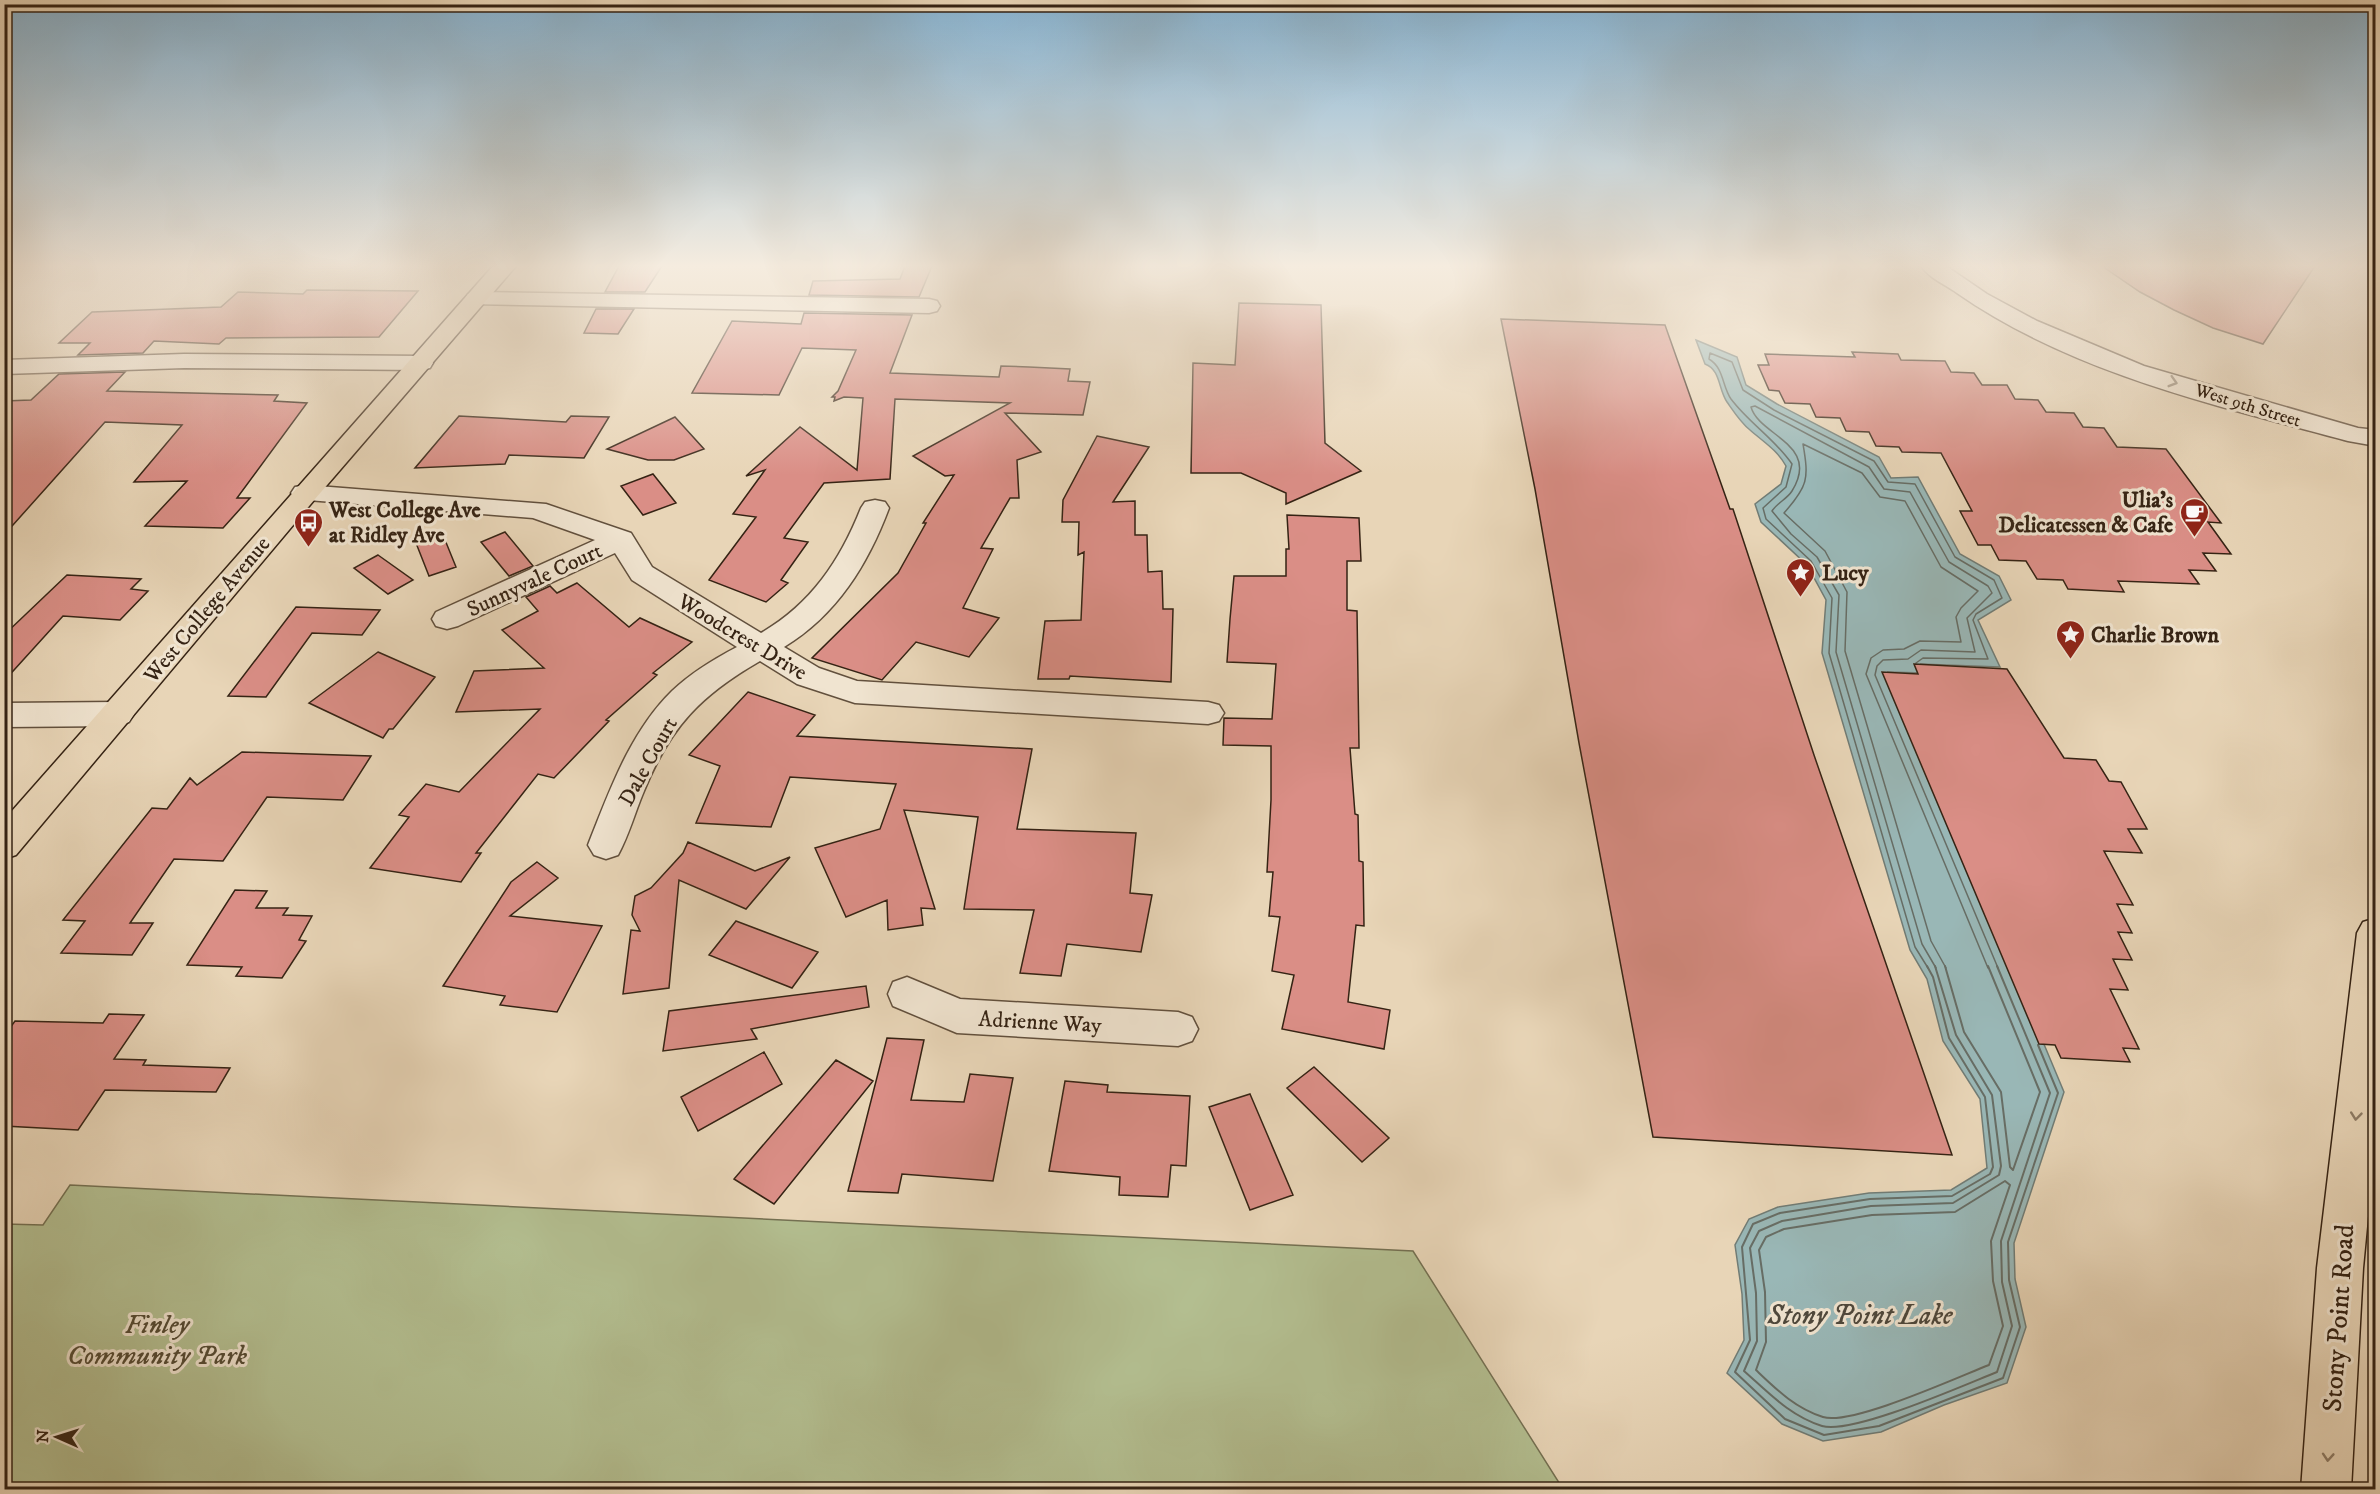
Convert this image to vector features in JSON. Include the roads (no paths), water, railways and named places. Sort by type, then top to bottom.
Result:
[{"type":"main road","name":"West College Avenue","points":[[4,845],[305,493],[444,336]]},
{"type":"main road","name":"Stony Point Road","points":[[2326,1490],[2340,1268],[2376,933]]},
{"type":"street","name":"West 9th Street","points":[[2053,336],[2083,350],[2274,413],[2357,436],[2376,438]]},
{"type":"street","name":"West 9th Street","points":[[2101,336],[2150,356],[2376,420]]},
{"type":"street","points":[[4,367],[184,361],[421,363]]},
{"type":"street","points":[[305,493],[536,510],[621,539]]},
{"type":"street","name":"Dale Court","points":[[606,845],[628,785],[670,713],[712,674],[794,626],[840,580],[862,544],[875,508]]},
{"type":"street","name":"Sunnyvale Court","points":[[447,619],[621,539]]},
{"type":"street","name":"Woodcrest Drive","points":[[621,539],[642,573],[808,676],[855,692],[1208,713]]},
{"type":"street","points":[[4,715],[118,714]]},
{"type":"street","name":"Adrienne Way","points":[[907,994],[957,1016],[1178,1029]]},
{"type":"water","name":"Stony Point Lake","points":[[1696,340],[1737,357],[1746,385],[1777,404],[1879,457],[1891,478],[1918,477],[1960,554],[1999,576],[2011,600],[1978,620],[2000,667],[1921,664],[1924,673],[1888,672],[2064,1092],[2014,1243],[2015,1279],[2026,1327],[2007,1383],[1944,1405],[1881,1432],[1823,1441],[1782,1424],[1727,1373],[1744,1340],[1742,1294],[1735,1245],[1749,1219],[1778,1207],[1869,1193],[1951,1190],[1987,1168],[1980,1099],[1943,1041],[1927,979],[1910,950],[1822,653],[1826,600],[1807,565],[1761,522],[1755,504],[1781,484],[1786,466],[1775,451],[1747,427],[1735,413],[1724,397],[1714,371],[1705,364]]},
{"type":"place","name":"Ulia's Delicatessen & Cafe","points":[[2194,538]]},
{"type":"place","name":"West College Ave at Ridley Ave","points":[[308,548]]},
{"type":"place","name":"Lucy","points":[[1801,598]]},
{"type":"place","name":"Charlie Brown","points":[[2070,660]]},
{"type":"park label","name":"Finley Community Park","points":[[157,1340]]}]
